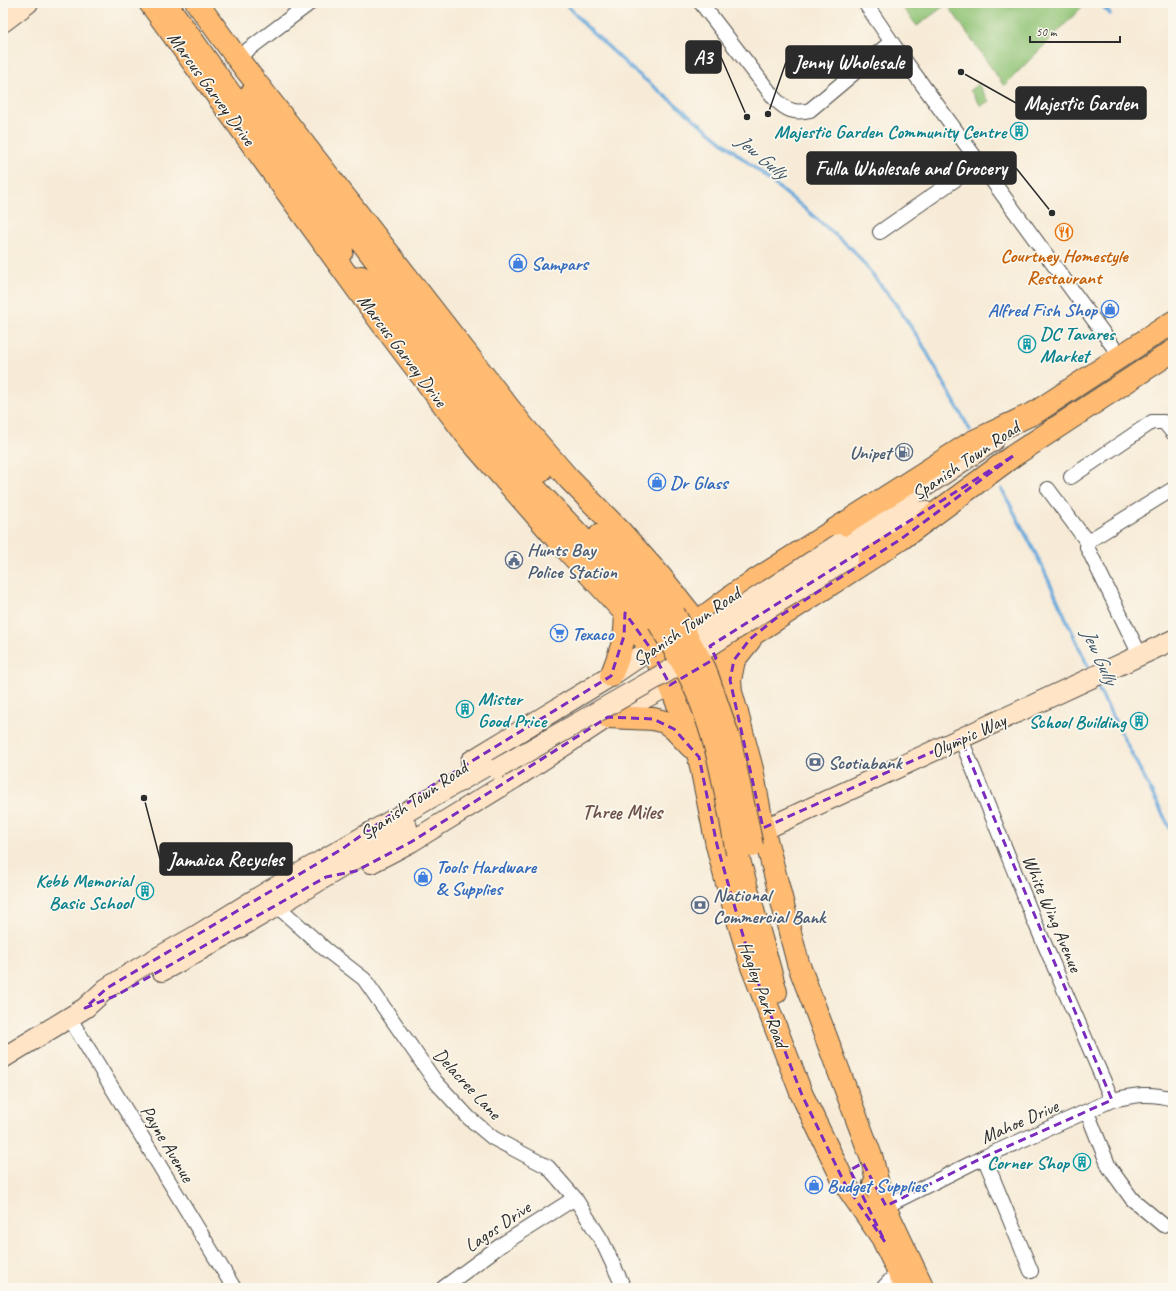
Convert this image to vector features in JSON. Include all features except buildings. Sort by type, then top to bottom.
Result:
[{"type":"main road","points":[[3,22],[28,3]]},
{"type":"main road","name":"Marcus Garvey Drive","points":[[150,3],[374,312],[471,442],[556,538],[625,612],[651,650],[695,672]]},
{"type":"main road","name":"Marcus Garvey Drive","points":[[166,3],[368,287],[442,379],[524,466],[629,588],[659,624],[695,672]]},
{"type":"main road","name":"Marcus Garvey Drive","points":[[183,3],[230,69],[495,417],[524,466]]},
{"type":"main road","name":"Marcus Garvey Drive","points":[[196,3],[237,58],[523,426],[569,479],[621,532],[661,577],[697,622],[695,672]]},
{"type":"main road","name":"Spanish Town Road","points":[[843,551],[1036,412],[1173,322]]},
{"type":"main road","name":"Spanish Town Road","points":[[326,877],[356,870],[411,842],[515,778],[608,717],[695,672],[901,539],[1013,456],[1173,351]]},
{"type":"main road","name":"Spanish Town Road","points":[[342,849],[372,825],[433,785],[697,622],[737,592],[972,442],[1036,412]]},
{"type":"main road","name":"Spanish Town Road","points":[[3,1058],[77,1013],[117,996],[220,939],[326,877],[679,648],[843,551],[1013,456]]},
{"type":"main road","points":[[661,577],[682,595],[690,598],[717,599],[737,592]]},
{"type":"main road","points":[[611,676],[624,636],[626,624],[625,612]]},
{"type":"main road","points":[[737,713],[731,692],[730,680],[734,660],[750,640],[775,619]]},
{"type":"main road","name":"Olympic Way","points":[[751,842],[774,825],[891,769],[1173,640]]},
{"type":"main road","name":"Hagley Park Road","points":[[695,672],[737,713],[752,769],[751,842],[774,988],[825,1116],[902,1280]]},
{"type":"main road","name":"Hagley Park Road","points":[[695,672],[699,757],[717,845],[752,967],[805,1102],[845,1184],[884,1242]]},
{"type":"main road","name":"Hagley Park Road","points":[[695,672],[721,770],[751,842],[787,975],[835,1103],[923,1288]]},
{"type":"main road","points":[[608,717],[653,719],[665,722],[674,728],[699,757],[721,806],[751,842]]},
{"type":"main road","name":"Spanish Town Road","points":[[77,1013],[107,988],[342,849],[495,766]]},
{"type":"street","points":[[237,58],[310,3]]},
{"type":"street","points":[[701,3],[775,99],[782,106],[791,111],[800,113],[810,110],[891,42]]},
{"type":"street","points":[[865,3],[891,42],[1120,356]]},
{"type":"street","points":[[880,232],[979,163]]},
{"type":"street","points":[[1071,478],[1152,422],[1164,422],[1173,433]]},
{"type":"street","points":[[1048,489],[1088,543]]},
{"type":"street","points":[[1140,655],[1087,549],[1088,543],[1090,540],[1173,489]]},
{"type":"street","name":"White Wing Avenue","points":[[961,738],[1034,920],[1112,1100]]},
{"type":"street","name":"Delacree Lane","points":[[276,905],[325,949],[364,978],[435,1081],[469,1118],[493,1138],[548,1167],[575,1198],[602,1241],[624,1288]]},
{"type":"street","name":"Payne Avenue","points":[[77,1013],[234,1288]]},
{"type":"street","name":"Mahoe Drive","points":[[883,1202],[1112,1100],[1134,1095],[1158,1094],[1173,1099]]},
{"type":"street","points":[[1087,1112],[1109,1167],[1132,1199],[1163,1225]]},
{"type":"street","points":[[984,1157],[1031,1271]]},
{"type":"street","name":"Lagos Drive","points":[[443,1288],[501,1245],[575,1198]]},
{"type":"street","points":[[883,1288],[902,1280]]},
{"type":"highlighted area","points":[[1013,456],[901,539],[775,619],[750,639],[734,660],[730,680],[763,828],[961,739],[1112,1100],[984,1157],[886,1206],[863,1163],[850,1170],[885,1242],[845,1184],[802,1095],[752,967],[717,845],[699,757],[674,729],[653,719],[608,717],[411,842],[356,871],[326,877],[117,995],[85,1008],[107,988],[342,849],[433,785],[611,676],[624,636],[625,613],[651,649],[670,685],[716,658],[710,646]]},
{"type":"green space","points":[[899,3],[1086,3],[1004,86],[947,4],[917,26]]},
{"type":"green space","points":[[978,84],[989,101],[981,106],[970,90]]},
{"type":"waterway","name":"Jew Gully","points":[[565,3],[586,26],[632,69],[804,208],[853,250],[895,303],[921,342],[970,430]]},
{"type":"waterway","points":[[1100,3],[1110,14]]},
{"type":"waterway","name":"Jew Gully","points":[[1002,489],[1042,566],[1090,671]]},
{"type":"waterway","name":"Jew Gully","points":[[1095,682],[1173,834]]},
{"type":"place","name":"Majestic Garden","points":[[961,72]]},
{"type":"place","name":"Jenny Wholesale","points":[[768,114]]},
{"type":"place","name":"A3","points":[[747,117]]},
{"type":"place","name":"Majestic Garden Community Centre","points":[[1019,131]]},
{"type":"place","name":"Fulla Wholesale and Grocery","points":[[1052,213]]},
{"type":"place","name":"Courtney Homestyle Restaurant","points":[[1064,232]]},
{"type":"place","name":"Sampars","points":[[518,263]]},
{"type":"place","name":"Alfred Fish Shop","points":[[1110,309]]},
{"type":"place","name":"DC Tavares Market","points":[[1027,344]]},
{"type":"place","name":"Unipet","points":[[904,452]]},
{"type":"place","name":"Dr Glass","points":[[657,482]]},
{"type":"place","name":"Hunts Bay Police Station","points":[[514,560]]},
{"type":"place","name":"Texaco","points":[[559,633]]},
{"type":"place","name":"Mister Good Price","points":[[465,709]]},
{"type":"place","name":"School Building","points":[[1139,721]]},
{"type":"place","name":"Scotiabank","points":[[815,762]]},
{"type":"place","name":"Jamaica Recycles","points":[[144,798]]},
{"type":"place","name":"Tools Hardware & Supplies","points":[[423,877]]},
{"type":"place","name":"Kebb Memorial Basic School","points":[[145,891]]},
{"type":"place","name":"National Commercial Bank","points":[[700,905]]},
{"type":"place","name":"Corner Shop","points":[[1082,1162]]},
{"type":"place","name":"Budget Supplies","points":[[814,1185]]},
{"type":"district","name":"Three Miles","points":[[622,812]]}]
